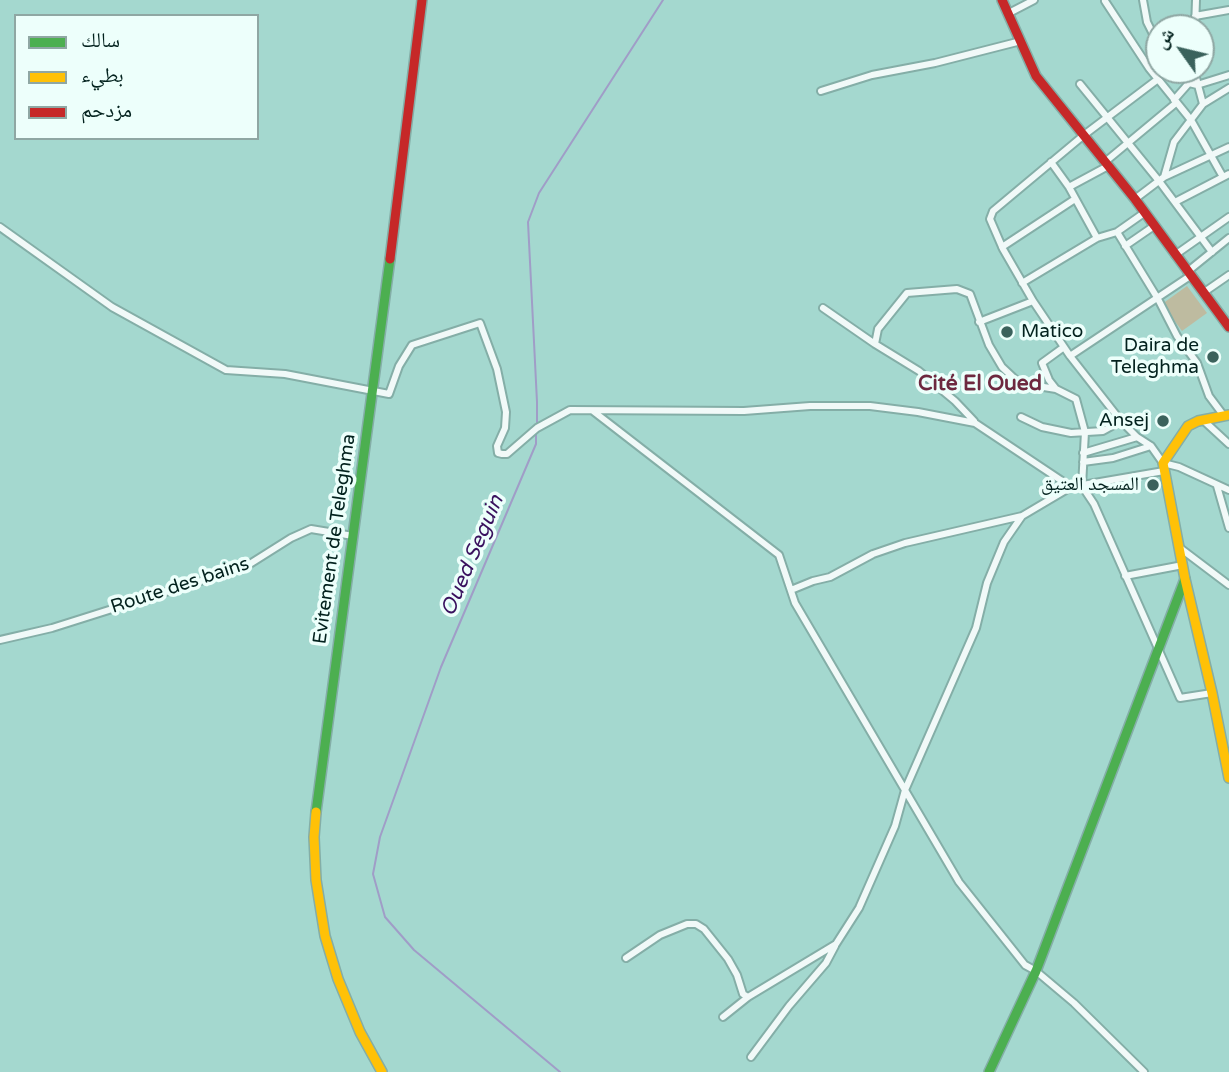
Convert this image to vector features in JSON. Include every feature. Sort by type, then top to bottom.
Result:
[{"type":"main road","name":"Evitement de Teleghma","points":[[382,1072],[360,1032],[338,979],[326,936],[316,880],[314,837],[318,783],[374,389],[422,0]]},
{"type":"main road","points":[[1002,0],[1037,76],[1135,199],[1229,327]]},
{"type":"main road","points":[[1227,415],[1188,426],[1163,467],[1229,778]]},
{"type":"main road","points":[[989,1072],[1036,971],[1185,579]]},
{"type":"street","points":[[1009,13],[1034,0]]},
{"type":"street","points":[[1105,1],[1145,60]]},
{"type":"street","points":[[1206,14],[1229,10]]},
{"type":"street","points":[[821,91],[872,75],[935,63],[1021,41]]},
{"type":"street","points":[[1080,84],[1126,143],[1161,179],[1212,252]]},
{"type":"street","points":[[1151,84],[1051,162],[990,215],[990,219],[1022,283],[1070,356],[1121,421],[1151,446],[1163,467]]},
{"type":"street","points":[[1162,84],[1191,120],[1210,156],[1226,176],[1175,202]]},
{"type":"street","points":[[1069,187],[1107,164],[1126,143],[1193,84],[1203,104]]},
{"type":"street","points":[[1161,179],[1174,142],[1203,104],[1229,88]]},
{"type":"street","points":[[1135,199],[1161,179],[1229,147]]},
{"type":"street","points":[[1051,162],[1069,187],[1097,238]]},
{"type":"street","points":[[1002,247],[1074,199]]},
{"type":"street","points":[[1022,283],[1097,238],[1117,232],[1144,213]]},
{"type":"street","points":[[1175,255],[1229,218]]},
{"type":"street","points":[[1125,246],[1154,226]]},
{"type":"street","points":[[0,227],[111,307],[226,370],[285,374],[390,394],[398,366],[412,345],[480,323],[497,369],[506,412],[505,428],[497,446],[498,453],[508,454],[522,440],[570,410],[744,411],[810,406],[870,406],[975,423]]},
{"type":"street","points":[[1117,232],[1177,336],[1197,363],[1209,396],[1227,415]]},
{"type":"street","points":[[1070,356],[1158,299],[1229,238]]},
{"type":"street","points":[[1203,293],[1229,275]]},
{"type":"street","points":[[875,344],[878,330],[907,293],[957,289],[970,294],[989,345],[1002,367],[1019,383],[1056,388]]},
{"type":"street","points":[[979,322],[1033,300]]},
{"type":"street","points":[[823,308],[919,371],[955,401],[975,423],[1071,487]]},
{"type":"street","points":[[1064,347],[1042,363],[1049,380],[1056,388],[1076,399],[1084,432],[1082,485],[1094,504],[1180,698],[1212,693]]},
{"type":"street","points":[[592,410],[779,555],[801,613],[959,882],[1025,965],[1074,1003],[1144,1072]]},
{"type":"street","points":[[1021,417],[1050,429],[1084,432],[1104,431],[1121,421]]},
{"type":"street","points":[[1203,420],[1229,444]]},
{"type":"street","points":[[1083,453],[1137,437]]},
{"type":"street","points":[[1083,462],[1113,458],[1151,446]]},
{"type":"street","points":[[791,590],[813,580],[830,577],[873,554],[905,543],[1022,516],[1071,487],[1163,467],[1179,467],[1229,490]]},
{"type":"street","points":[[1217,486],[1229,528]]},
{"type":"street","points":[[751,1057],[826,963],[859,908],[895,826],[905,790],[976,628],[991,572],[1004,541],[1022,516]]},
{"type":"street","name":"Route des bains","points":[[0,640],[52,628],[245,568],[291,538],[311,529],[354,537]]},
{"type":"street","points":[[1180,548],[1229,585]]},
{"type":"street","points":[[1125,576],[1183,565]]},
{"type":"street","points":[[626,958],[660,934],[687,924],[696,924],[704,929],[728,959],[743,994],[748,997]]},
{"type":"street","points":[[723,1017],[748,997],[836,944]]},
{"type":"shaded area","points":[[1187,286],[1207,313],[1182,331],[1162,304]]},
{"type":"waterway","name":"Oued Seguin","points":[[537,426],[528,222],[539,193],[663,0]]},
{"type":"waterway","name":"Oued Seguin","points":[[536,432],[536,444],[441,667],[380,837],[373,874],[385,917],[414,950],[560,1072]]},
{"type":"traffic: fast","points":[[316,812],[390,259]]},
{"type":"traffic: fast","points":[[989,1072],[1036,971],[1185,579]]},
{"type":"traffic: slow","points":[[1229,415],[1198,421],[1188,426],[1163,463],[1185,579],[1229,778]]},
{"type":"traffic: slow","points":[[316,812],[316,880],[325,936],[338,979],[360,1032],[382,1072]]},
{"type":"traffic: jam","points":[[390,259],[422,0]]},
{"type":"traffic: jam","points":[[1002,0],[1036,76],[1135,199],[1229,327]]},
{"type":"place","name":"Matico","points":[[1007,332]]},
{"type":"place","name":"Daira de Teleghma","points":[[1213,357]]},
{"type":"place","name":"Ansej","points":[[1163,421]]},
{"type":"place","name":"المسجد العتيق","points":[[1153,485]]},
{"type":"district","name":"Cité El Oued","points":[[980,384]]}]
